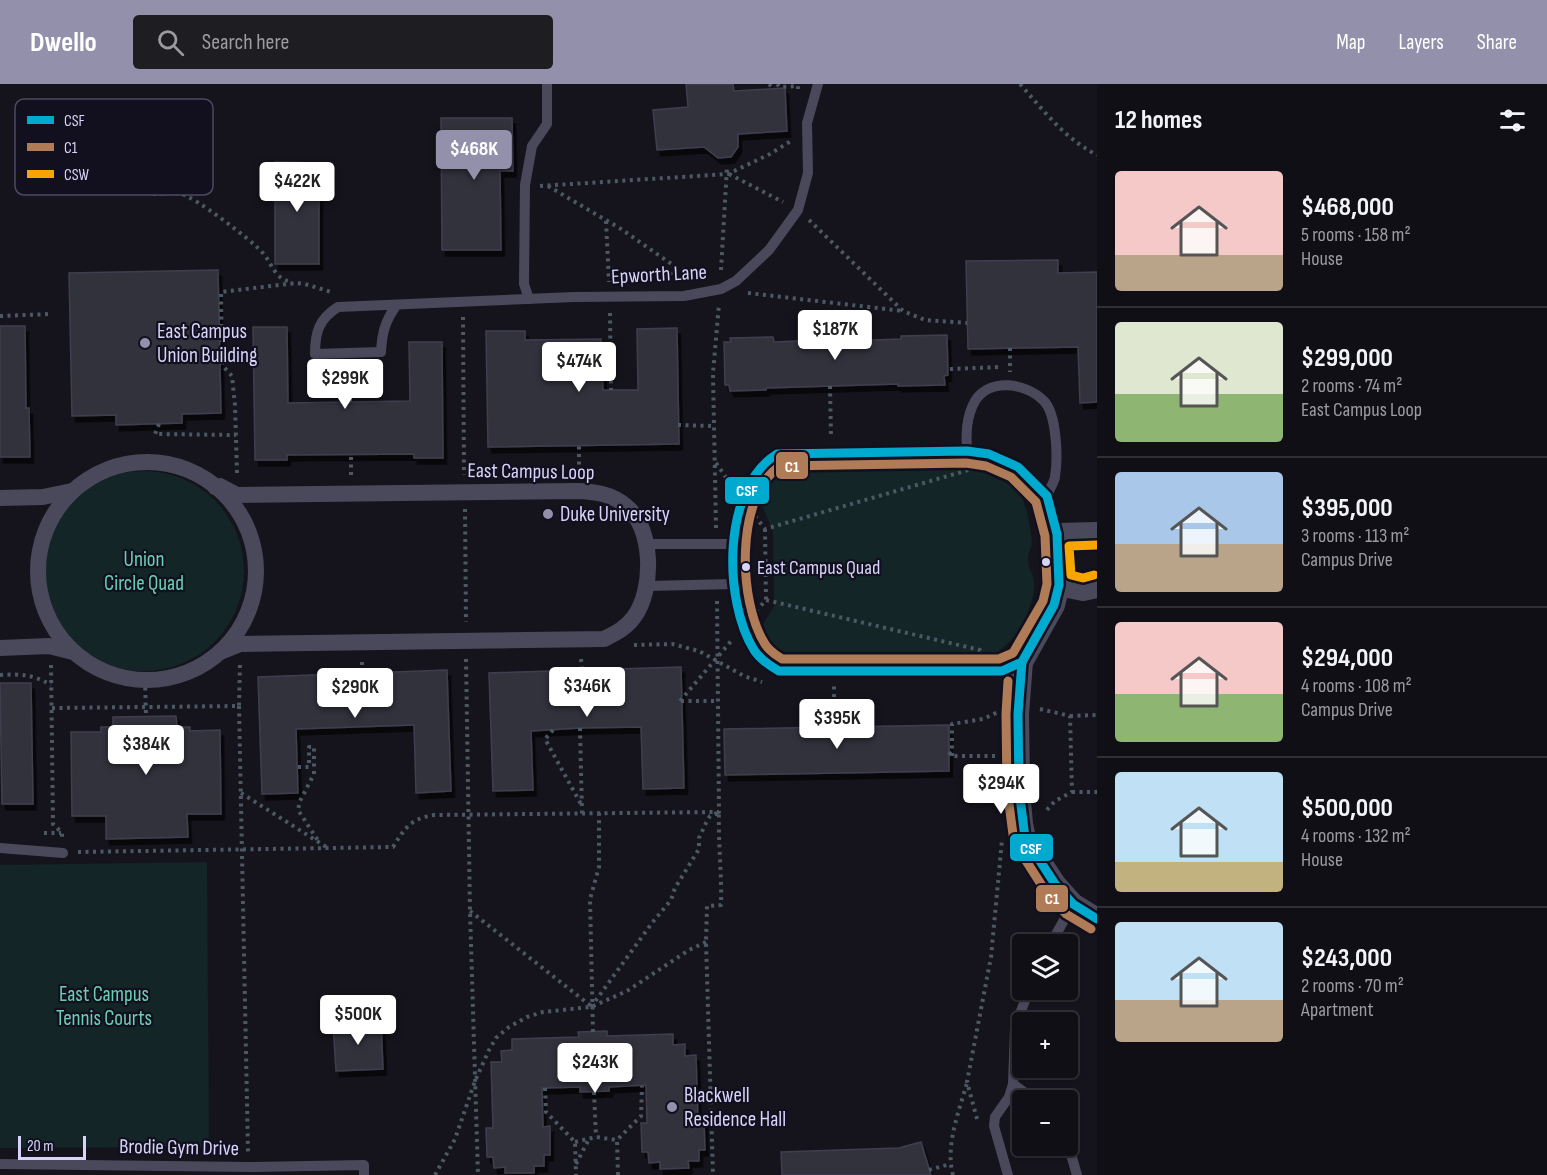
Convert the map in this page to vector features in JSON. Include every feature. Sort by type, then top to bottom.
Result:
[{"type":"street","points":[[138,462],[173,465],[197,474],[215,486],[230,501],[245,525],[251,540],[255,564],[255,579],[248,613],[239,629],[220,652],[195,669],[180,675],[145,680],[117,676],[102,671],[74,652],[48,616],[41,597],[38,578],[45,534],[53,516],[72,491],[105,470],[138,462]]},
{"type":"street","name":"East Campus Loop","points":[[215,486],[220,486],[237,495],[599,492],[613,497],[628,507],[640,525],[648,544],[647,586],[634,617],[621,630],[604,639],[240,645],[220,652]]},
{"type":"street","points":[[0,498],[44,497],[72,491]]},
{"type":"street","points":[[1097,533],[1057,534],[1059,585],[1054,605],[1012,667],[1018,714],[1022,824],[1025,838],[1055,884],[1073,904],[1097,919]]},
{"type":"street","points":[[1059,585],[1083,590],[1097,587]]},
{"type":"street","points":[[0,648],[49,646],[74,652]]},
{"type":"lane","points":[[529,299],[524,284],[525,185],[532,146],[547,124],[546,84]]},
{"type":"lane","name":"Epworth Lane","points":[[350,353],[315,354],[318,328],[326,315],[338,307],[396,306],[419,302],[684,296],[721,289],[736,281],[769,250],[798,210],[808,173],[807,123],[818,84]]},
{"type":"lane","points":[[350,353],[381,352],[386,319],[396,306]]},
{"type":"lane","points":[[967,451],[968,419],[978,397],[999,386],[1013,385],[1028,389],[1049,407],[1055,426],[1055,478],[1047,496]]},
{"type":"lane","points":[[1012,667],[779,671],[755,651],[744,625],[734,584],[733,544],[742,498],[762,465],[777,454],[967,451],[989,454],[1018,467],[1047,496],[1057,534]]},
{"type":"lane","points":[[648,544],[733,544]]},
{"type":"lane","points":[[647,586],[734,584]]},
{"type":"lane","points":[[0,848],[63,853]]},
{"type":"lane","points":[[1056,934],[1073,904]]},
{"type":"lane","points":[[1008,1175],[994,1125],[995,1117],[1009,1097],[1012,1084],[1015,1027],[1025,1000]]},
{"type":"lane","points":[[1012,1084],[1021,1090]]},
{"type":"lane","points":[[1071,1156],[1077,1175]]},
{"type":"lane","points":[[249,1161],[274,1175]]},
{"type":"lane","name":"Brodie Gym Drive","points":[[0,1164],[249,1161],[364,1165],[364,1175]]},
{"type":"path","points":[[769,84],[780,87],[798,86],[797,92]]},
{"type":"path","points":[[1020,84],[1058,128],[1079,145],[1097,154]]},
{"type":"path","points":[[525,185],[548,186],[728,174],[793,140],[793,131]]},
{"type":"path","points":[[708,282],[720,279],[728,167]]},
{"type":"path","points":[[728,174],[798,210],[903,311]]},
{"type":"path","points":[[548,186],[621,229],[676,267],[721,289],[903,311],[925,320],[967,322]]},
{"type":"path","points":[[186,195],[207,208],[261,251],[273,272],[279,277],[296,283]]},
{"type":"path","points":[[716,544],[713,373],[721,289]]},
{"type":"path","points":[[463,302],[468,816],[478,1175]]},
{"type":"path","points":[[0,316],[51,314]]},
{"type":"path","points":[[350,353],[350,402]]},
{"type":"path","points":[[950,369],[1010,367]]},
{"type":"path","points":[[830,386],[831,438]]},
{"type":"path","points":[[159,424],[155,434],[236,435]]},
{"type":"path","points":[[678,425],[713,426]]},
{"type":"path","points":[[579,446],[579,491]]},
{"type":"path","points":[[765,529],[983,466],[989,454]]},
{"type":"path","points":[[716,462],[765,529],[766,600],[680,701],[718,701]]},
{"type":"path","points":[[714,1175],[706,942],[707,906],[721,905],[722,868],[718,838],[717,584]]},
{"type":"path","points":[[766,600],[980,650],[1012,667]]},
{"type":"path","points":[[240,645],[241,849],[249,1161]]},
{"type":"path","points":[[49,646],[53,824],[62,833],[63,853],[393,847],[405,829],[417,818],[434,815],[719,812]]},
{"type":"path","points":[[0,675],[36,676],[51,685]]},
{"type":"path","points":[[145,680],[146,717]]},
{"type":"path","points":[[834,686],[834,727]]},
{"type":"path","points":[[52,708],[239,706]]},
{"type":"path","points":[[1035,707],[1070,716],[1097,715]]},
{"type":"path","points":[[1004,708],[983,719],[952,723],[951,754],[1004,756]]},
{"type":"path","points":[[1070,716],[1071,792]]},
{"type":"path","points":[[580,728],[582,814]]},
{"type":"path","points":[[553,730],[545,739],[582,806]]},
{"type":"path","points":[[298,767],[309,766],[309,747],[314,747],[315,774],[300,801],[298,810],[320,842]]},
{"type":"path","points":[[1041,815],[1055,801],[1071,792],[1097,792]]},
{"type":"path","points":[[241,793],[329,848]]},
{"type":"path","points":[[593,1032],[590,899],[599,867],[599,812]]},
{"type":"path","points":[[591,1006],[671,900],[675,888],[699,849],[699,838],[706,823],[710,816],[719,812]]},
{"type":"path","points":[[953,1175],[950,1164],[953,1134],[967,1082],[991,957],[1003,837]]},
{"type":"path","points":[[470,911],[591,1006]]},
{"type":"path","points":[[435,1175],[455,1139],[475,1081],[496,1038],[509,1027],[527,1017],[543,1012],[591,1006],[627,991],[689,950],[706,942]]},
{"type":"path","points":[[967,1082],[978,1124]]},
{"type":"path","points":[[618,1175],[617,1140],[641,1116],[642,1086]]},
{"type":"path","points":[[545,1088],[546,1112],[575,1142],[576,1175]]},
{"type":"path","points":[[594,1092],[596,1137]]},
{"type":"path","points":[[575,1142],[596,1137],[617,1140]]},
{"type":"path","points":[[575,1165],[590,1138]]},
{"type":"path","points":[[929,1170],[950,1164]]},
{"type":"green space","points":[[964,462],[1008,481],[1020,493],[1028,517],[1032,542],[1028,562],[1034,591],[1022,625],[1007,645],[989,656],[971,660],[792,663],[780,659],[766,648],[758,632],[774,606],[773,532],[757,493],[767,472],[783,465]]},
{"type":"green space","name":"Union Circle Quad","points":[[144,471],[173,475],[191,483],[215,500],[232,524],[240,542],[244,571],[240,600],[232,618],[215,642],[191,659],[173,667],[144,671],[115,667],[97,659],[73,642],[56,618],[48,600],[44,571],[48,542],[56,524],[73,500],[97,483],[115,475]]},
{"type":"green space","name":"East Campus Tennis Courts","points":[[207,862],[209,1147],[0,1148],[0,865]]},
{"type":"building","points":[[686,84],[733,84],[734,91],[785,88],[787,131],[738,134],[738,147],[731,157],[718,158],[704,147],[657,150],[653,110],[688,107]]},
{"type":"building","points":[[441,118],[512,118],[513,171],[500,171],[501,250],[442,250]]},
{"type":"building","points":[[275,162],[319,163],[319,264],[275,264]]},
{"type":"building","points":[[1058,260],[1058,273],[1097,272],[1097,402],[1080,403],[1078,347],[968,349],[966,261]]},
{"type":"building","name":"East Campus Union Building","points":[[218,270],[221,413],[182,414],[182,423],[116,425],[116,415],[72,416],[69,273]]},
{"type":"building","points":[[843,317],[844,341],[947,335],[948,375],[944,376],[945,385],[898,386],[898,384],[730,391],[729,385],[725,385],[724,342],[731,342],[730,338],[773,337],[774,342],[820,340],[819,318]]},
{"type":"building","points":[[0,326],[25,326],[26,408],[29,408],[30,457],[0,457]]},
{"type":"building","points":[[253,327],[287,327],[288,403],[410,401],[409,342],[442,342],[443,458],[414,458],[414,454],[287,455],[287,460],[255,460]]},
{"type":"building","points":[[677,328],[679,444],[488,447],[486,331],[525,331],[525,340],[601,339],[603,390],[638,390],[637,329]]},
{"type":"building","points":[[681,667],[684,788],[643,789],[641,727],[531,731],[533,790],[493,791],[489,673]]},
{"type":"building","points":[[447,670],[451,791],[416,793],[414,725],[296,729],[298,793],[262,794],[258,677]]},
{"type":"building","points":[[0,683],[31,683],[33,804],[2,804]]},
{"type":"building","points":[[176,716],[177,727],[190,727],[190,731],[220,730],[221,814],[187,814],[188,837],[106,839],[106,816],[72,816],[71,732],[101,732],[101,727],[113,727],[113,717]]},
{"type":"building","points":[[949,725],[949,771],[725,775],[724,729]]},
{"type":"building","points":[[381,1021],[383,1069],[336,1071],[333,1024]]},
{"type":"building","name":"Blackwell Residence Hall","points":[[607,1031],[607,1036],[673,1034],[673,1045],[685,1044],[685,1056],[696,1055],[698,1122],[704,1122],[705,1150],[699,1150],[699,1161],[688,1161],[689,1168],[660,1169],[660,1162],[649,1163],[648,1152],[642,1152],[641,1123],[647,1123],[646,1085],[609,1087],[609,1091],[580,1092],[580,1087],[542,1088],[543,1127],[550,1126],[550,1155],[544,1155],[544,1166],[534,1166],[534,1173],[505,1173],[505,1167],[494,1168],[493,1157],[487,1157],[486,1128],[493,1128],[491,1062],[502,1062],[501,1051],[512,1050],[512,1039],[579,1037],[578,1032]]},
{"type":"building","points":[[921,1142],[931,1175],[782,1175],[781,1152],[899,1148]]},
{"type":"transit line","name":"CSF","points":[[967,451],[989,454],[1018,467],[1047,496],[1057,534],[1059,585],[1054,605],[1022,662],[1002,671],[779,671],[759,656],[744,629],[733,575],[733,546],[737,518],[746,492],[759,470],[777,454],[967,451]]},
{"type":"transit line","name":"C1","points":[[966,463],[986,466],[1011,477],[1036,502],[1045,536],[1047,584],[1043,601],[1013,653],[999,659],[782,659],[768,649],[756,626],[750,603],[746,577],[746,550],[748,524],[755,501],[765,481],[780,466],[966,463]]},
{"type":"transit line","name":"CSW","points":[[1094,575],[1083,578],[1071,575],[1069,546],[1097,545]]},
{"type":"transit line","name":"CSF","points":[[1022,662],[1018,714],[1019,789],[1025,838],[1055,884],[1073,904],[1097,919]]},
{"type":"transit line","name":"C1","points":[[1008,681],[1007,789],[1014,842],[1046,892],[1066,914],[1091,929]]},
{"type":"place","name":"East Campus Union Building","points":[[145,343]]},
{"type":"place","name":"Duke University","points":[[548,514]]},
{"type":"place","name":"East Campus Quad","points":[[746,567]]},
{"type":"place","name":"Blackwell Residence Hall","points":[[672,1107]]}]
